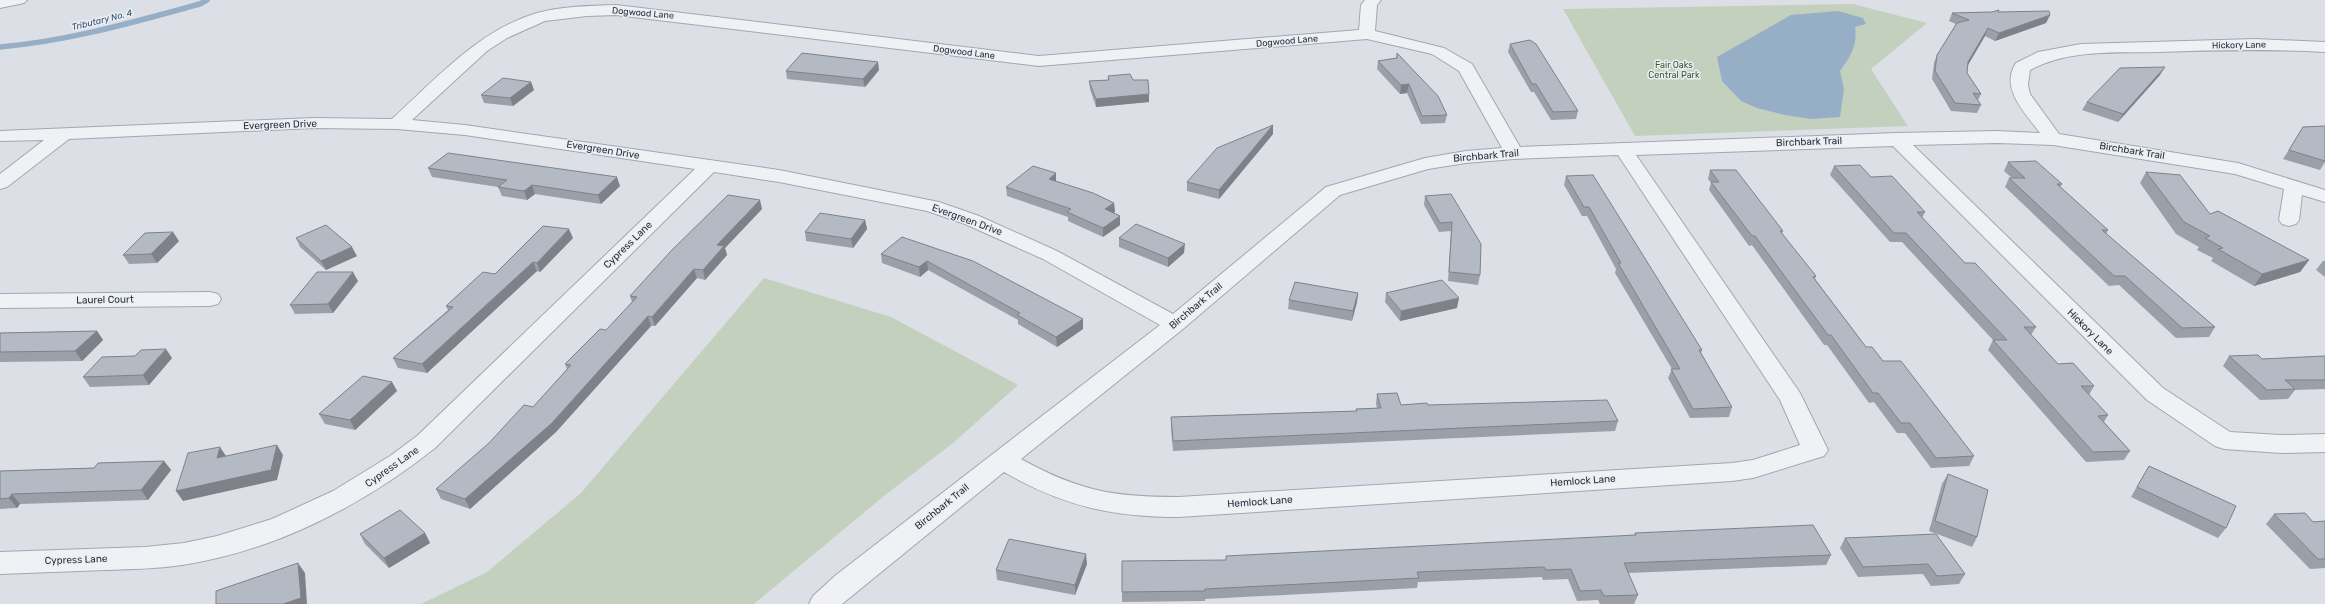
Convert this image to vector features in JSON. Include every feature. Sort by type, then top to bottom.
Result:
[{"type":"street","points":[[0,3],[19,0]]},
{"type":"street","points":[[1367,34],[1369,5],[1373,0]]},
{"type":"street","name":"Dogwood Lane","points":[[397,124],[480,48],[536,14],[600,10],[640,12],[1039,60],[1089,58],[1367,34],[1410,43],[1438,51],[1466,68],[1514,153]]},
{"type":"street","name":"Hickory Lane","points":[[2053,140],[2027,103],[2019,85],[2022,68],[2044,56],[2081,49],[2277,44],[2325,47]]},
{"type":"street","name":"Evergreen Drive","points":[[0,136],[62,135],[313,123],[397,124],[465,130],[708,167],[779,176],[932,206],[978,223],[1050,255],[1175,324]]},
{"type":"street","points":[[0,183],[62,135]]},
{"type":"street","name":"Birchbark Trail","points":[[823,604],[846,583],[1001,459],[1175,324],[1334,191],[1425,164],[1460,157],[1514,153],[1966,137],[2053,140],[2136,151],[2238,169],[2325,196]]},
{"type":"street","name":"Hickory Lane","points":[[1896,139],[2155,394],[2224,440],[2281,444],[2325,443]]},
{"type":"street","name":"Hemlock Lane","points":[[1001,459],[1036,478],[1078,496],[1132,506],[1179,507],[1732,472],[1754,469],[1815,450],[1791,399],[1623,149]]},
{"type":"street","name":"Cypress Lane","points":[[0,563],[147,558],[184,554],[254,537],[299,519],[349,495],[404,461],[426,442],[708,167]]},
{"type":"street","points":[[2289,220],[2294,186]]},
{"type":"street","name":"Laurel Court","points":[[0,301],[210,299]]},
{"type":"green space","name":"Fair Oaks Central Park","points":[[1853,4],[1927,23],[1871,69],[1908,126],[1635,136],[1563,9]]},
{"type":"green space","points":[[764,278],[891,317],[1018,385],[953,443],[884,496],[754,604],[421,604],[487,572],[581,493]]},
{"type":"water","points":[[1838,11],[1863,18],[1866,24],[1855,27],[1856,33],[1854,45],[1850,56],[1840,71],[1844,89],[1840,117],[1811,119],[1785,115],[1757,108],[1741,101],[1722,81],[1717,57],[1791,15]]},
{"type":"building","points":[[1999,10],[1998,12],[2049,11],[2050,15],[1999,33],[1988,28],[1968,62],[1967,73],[1981,94],[1973,93],[1981,105],[1955,103],[1935,71],[1937,55],[1957,23],[1969,20],[1952,13],[1992,12]]},
{"type":"building","points":[[1530,40],[1536,44],[1578,111],[1553,112],[1536,84],[1532,84],[1510,44]]},
{"type":"building","points":[[802,53],[878,62],[863,79],[786,71]]},
{"type":"building","points":[[1397,53],[1438,96],[1447,115],[1422,116],[1409,84],[1401,85],[1378,61],[1397,58]]},
{"type":"building","points":[[2165,67],[2123,114],[2087,102],[2120,68]]},
{"type":"building","points":[[1130,74],[1133,80],[1148,80],[1149,94],[1096,99],[1089,81],[1109,80],[1108,76]]},
{"type":"building","points":[[503,78],[531,82],[510,98],[481,95]]},
{"type":"building","points":[[1273,125],[1219,190],[1187,182],[1217,148]]},
{"type":"building","points":[[2325,126],[2325,161],[2289,150],[2303,127]]},
{"type":"building","points":[[448,153],[617,177],[598,195],[532,185],[524,191],[498,187],[507,180],[428,168]]},
{"type":"building","points":[[2036,161],[2062,184],[2057,184],[2108,230],[2102,230],[2215,327],[2182,328],[2125,276],[2114,276],[2009,178],[2025,178],[2008,162]]},
{"type":"building","points":[[1860,165],[1871,177],[1892,176],[1925,212],[1917,212],[1965,263],[1975,263],[2036,327],[2024,327],[2058,364],[2073,363],[2094,386],[2081,386],[2108,415],[2098,416],[2130,451],[2093,452],[1993,340],[2007,340],[1906,233],[1894,233],[1834,166]]},
{"type":"building","points":[[1033,166],[1056,173],[1049,179],[1093,193],[1114,203],[1105,209],[1120,216],[1103,228],[1067,212],[1071,209],[1006,187]]},
{"type":"building","points":[[1710,170],[1736,170],[1783,231],[1780,231],[1816,276],[1813,277],[1866,347],[1872,347],[1883,361],[1901,361],[1974,456],[1936,458],[1910,423],[1901,423],[1878,393],[1873,393],[1831,335],[1828,335],[1755,236],[1752,236],[1711,182],[1719,182]]},
{"type":"building","points":[[2146,172],[2180,175],[2210,214],[2218,211],[2309,260],[2262,274],[2218,249],[2223,248],[2205,238],[2210,236],[2184,222]]},
{"type":"building","points":[[1593,175],[1702,350],[1699,350],[1732,407],[1693,409],[1671,369],[1680,369],[1618,263],[1621,263],[1589,207],[1584,207],[1566,176]]},
{"type":"building","points":[[1451,194],[1481,244],[1480,275],[1449,272],[1452,222],[1440,223],[1425,196]]},
{"type":"building","points":[[728,195],[760,200],[717,245],[724,246],[703,270],[694,269],[652,317],[648,316],[552,423],[465,499],[436,489],[489,443],[524,405],[533,407],[571,365],[565,364],[600,329],[606,330],[637,297],[630,296],[671,251]]},
{"type":"building","points":[[820,213],[865,220],[851,239],[805,232]]},
{"type":"building","points":[[1136,224],[1185,244],[1168,258],[1119,238]]},
{"type":"building","points":[[326,225],[352,247],[321,261],[296,238]]},
{"type":"building","points":[[543,226],[569,229],[537,263],[533,262],[422,364],[393,358],[453,307],[446,306],[483,272],[495,274]]},
{"type":"building","points":[[173,232],[151,254],[123,255],[145,233]]},
{"type":"building","points":[[902,237],[973,261],[1083,319],[1056,337],[1017,315],[1020,313],[927,261],[919,267],[881,254]]},
{"type":"building","points":[[317,272],[353,272],[328,304],[290,305]]},
{"type":"building","points":[[1442,280],[1459,298],[1401,311],[1386,293]]},
{"type":"building","points":[[1295,282],[1358,293],[1353,311],[1289,300]]},
{"type":"building","points":[[97,331],[75,351],[0,352],[0,333]]},
{"type":"building","points":[[166,349],[143,375],[83,377],[102,357],[135,356],[141,350]]},
{"type":"building","points":[[2258,355],[2262,359],[2325,356],[2325,380],[2285,380],[2295,389],[2267,390],[2229,356]]},
{"type":"building","points":[[363,376],[392,382],[350,420],[319,414]]},
{"type":"building","points":[[1397,393],[1401,405],[1427,403],[1428,405],[1607,400],[1618,421],[1173,441],[1171,417],[1357,411],[1356,409],[1381,408],[1377,394]]},
{"type":"building","points":[[277,445],[271,470],[176,491],[188,453],[220,447],[217,458]]},
{"type":"building","points":[[164,461],[141,490],[12,494],[9,498],[0,499],[0,471],[94,468],[98,463]]},
{"type":"building","points":[[2149,466],[2236,506],[2226,528],[2137,487]]},
{"type":"building","points":[[1948,474],[1988,490],[1977,537],[1935,521]]},
{"type":"building","points":[[400,510],[425,533],[384,558],[360,534]]},
{"type":"building","points":[[2305,513],[2313,522],[2325,521],[2325,559],[2318,559],[2274,514]]},
{"type":"building","points":[[1813,525],[1831,555],[1624,563],[1638,595],[1604,596],[1601,590],[1580,591],[1571,569],[1546,570],[1544,567],[1417,572],[1419,578],[1205,589],[1205,591],[1122,592],[1122,561],[1226,560],[1226,556],[1636,535],[1635,533]]},
{"type":"building","points":[[1936,534],[1965,574],[1937,576],[1928,564],[1863,567],[1845,538]]},
{"type":"building","points":[[1009,539],[1086,554],[1075,585],[996,570]]},
{"type":"building","points":[[298,563],[301,598],[283,604],[216,604],[216,591]]},
{"type":"waterway","name":"Tributary No. 4","points":[[0,47],[76,36],[200,4],[207,0]]}]
